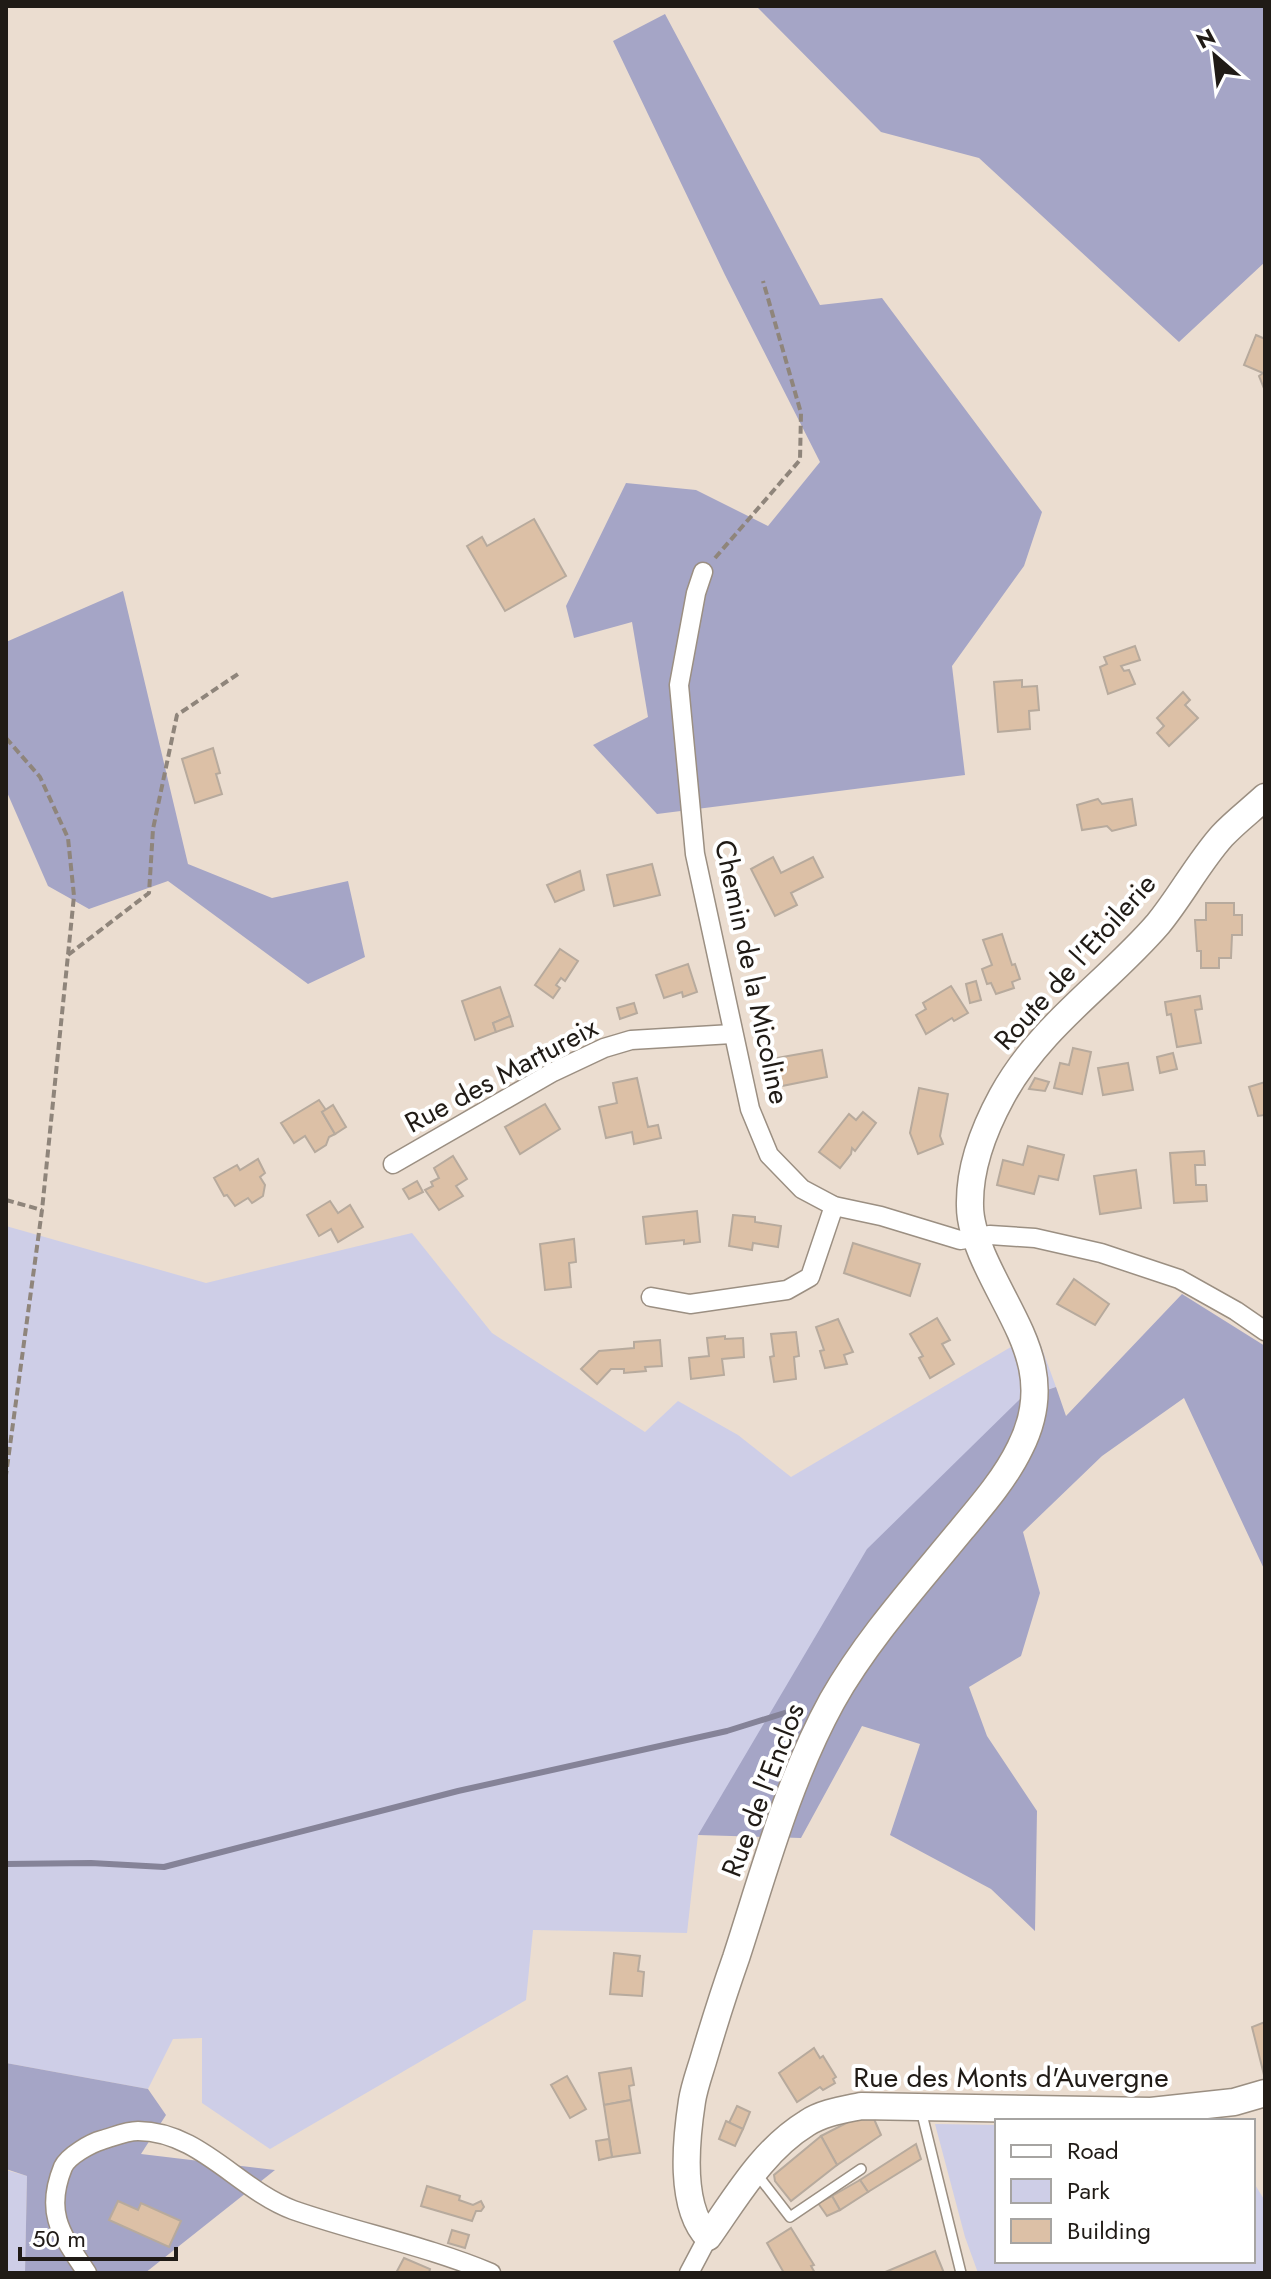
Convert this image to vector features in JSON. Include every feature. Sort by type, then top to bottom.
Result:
[{"type":"street","name":"Chemin de la Micoline","points":[[703,572],[696,593],[679,685],[695,854],[750,1109],[769,1155],[802,1189],[834,1206],[881,1216],[960,1240],[990,1235],[1035,1238],[1146,1267],[1179,1279],[1265,1331]]},
{"type":"street","name":"Route de l'Etoilerie","points":[[975,1238],[969,1209],[972,1170],[1003,1094],[1031,1053],[1066,1013],[1160,922],[1222,836],[1265,797]]},
{"type":"street","name":"Rue des Martureix","points":[[393,1164],[553,1072],[604,1048],[631,1040],[732,1034]]},
{"type":"street","points":[[651,1297],[690,1304],[787,1290],[810,1277],[834,1206]]},
{"type":"street","name":"Rue de l'Enclos","points":[[708,2237],[694,2217],[686,2179],[692,2100],[799,1770],[840,1689],[870,1643],[990,1495],[1020,1448],[1034,1409],[1035,1372],[1024,1336],[975,1238]]},
{"type":"street","name":"Rue des Monts d'Auvergne","points":[[689,2273],[708,2237],[754,2170],[774,2148],[808,2122],[831,2112],[861,2106],[1151,2111],[1234,2102],[1265,2093]]},
{"type":"street","points":[[87,2273],[62,2236],[53,2199],[65,2163],[96,2141],[137,2131],[184,2140],[276,2203],[329,2223],[428,2249],[468,2268],[491,2273]]},
{"type":"lane","points":[[920,2107],[961,2273]]},
{"type":"lane","points":[[754,2170],[790,2217],[861,2169]]},
{"type":"path","points":[[703,572],[800,460],[801,413],[763,281]]},
{"type":"path","points":[[68,955],[149,893],[153,829],[177,715],[238,674]]},
{"type":"path","points":[[6,738],[40,777],[68,838],[74,896],[42,1210],[6,1475]]},
{"type":"path","points":[[6,1200],[42,1210]]},
{"type":"green space","points":[[6,1226],[206,1283],[412,1233],[492,1333],[645,1432],[678,1401],[738,1435],[791,1477],[1036,1332],[1056,1387],[1020,1399],[698,1835],[687,1933],[533,1930],[526,2000],[270,2149],[202,2103],[202,2038],[173,2039],[148,2089],[6,2063]]},
{"type":"green space","points":[[935,2124],[995,2125],[995,2263],[1255,2263],[1255,2185],[1265,2201],[1265,2273],[978,2273],[965,2237]]},
{"type":"green space","points":[[6,2170],[27,2176],[25,2273],[6,2273]]},
{"type":"shaded area","points":[[756,6],[1265,6],[1265,262],[1179,342],[979,158],[881,132]]},
{"type":"shaded area","points":[[665,14],[820,305],[882,298],[1042,512],[1024,566],[952,666],[965,775],[657,814],[593,745],[648,717],[632,622],[574,638],[566,606],[626,483],[696,490],[768,526],[820,462],[725,275],[613,41]]},
{"type":"shaded area","points":[[123,591],[188,864],[272,898],[348,881],[365,957],[308,984],[168,881],[89,909],[48,886],[6,790],[6,642]]},
{"type":"shaded area","points":[[1182,1294],[1265,1346],[1265,1571],[1184,1398],[1102,1456],[1023,1532],[1040,1593],[1021,1656],[969,1687],[987,1736],[1037,1811],[1035,1931],[991,1889],[890,1835],[920,1744],[862,1726],[801,1838],[698,1835],[867,1549],[1020,1399],[1056,1387],[1066,1416]]},
{"type":"shaded area","points":[[6,2063],[148,2089],[166,2115],[141,2154],[275,2170],[145,2273],[25,2273],[27,2176],[6,2169]]},
{"type":"building","points":[[1256,335],[1265,339],[1265,391],[1259,376],[1263,373],[1244,365]]},
{"type":"building","points":[[534,519],[566,576],[505,611],[467,546],[482,537],[487,546]]},
{"type":"building","points":[[1135,646],[1140,660],[1121,666],[1124,671],[1129,670],[1135,684],[1108,694],[1100,667],[1107,664],[1104,657]]},
{"type":"building","points":[[1022,680],[1022,687],[1037,686],[1039,710],[1029,711],[1030,729],[998,732],[994,682]]},
{"type":"building","points":[[1183,692],[1190,700],[1185,705],[1198,718],[1169,746],[1157,733],[1164,726],[1157,718]]},
{"type":"building","points":[[213,748],[222,794],[195,803],[182,759]]},
{"type":"building","points":[[1098,799],[1102,804],[1132,799],[1136,825],[1112,831],[1107,826],[1082,830],[1077,805]]},
{"type":"building","points":[[773,857],[781,873],[813,857],[823,877],[791,893],[797,905],[775,916],[751,869]]},
{"type":"building","points":[[652,864],[660,895],[614,906],[607,875]]},
{"type":"building","points":[[580,871],[584,890],[555,902],[547,885]]},
{"type":"building","points":[[1206,903],[1234,903],[1234,915],[1242,915],[1242,935],[1232,935],[1231,958],[1219,958],[1219,968],[1201,968],[1201,951],[1197,951],[1195,920],[1206,920]]},
{"type":"building","points":[[1002,934],[1020,979],[1012,982],[1014,988],[996,994],[991,983],[987,984],[982,969],[992,965],[983,940]]},
{"type":"building","points":[[560,949],[578,961],[565,981],[561,978],[556,985],[560,988],[553,998],[535,985]]},
{"type":"building","points":[[688,964],[697,992],[683,997],[682,992],[664,998],[656,975]]},
{"type":"building","points":[[976,981],[981,1000],[970,1003],[966,984]]},
{"type":"building","points":[[951,986],[968,1013],[954,1021],[952,1018],[926,1034],[916,1015],[926,1009],[923,1003]]},
{"type":"building","points":[[500,987],[510,1016],[493,1023],[496,1032],[475,1040],[462,1001]]},
{"type":"building","points":[[1200,996],[1202,1009],[1195,1010],[1201,1043],[1177,1047],[1171,1014],[1167,1015],[1165,1002]]},
{"type":"building","points":[[634,1003],[637,1013],[620,1019],[617,1008]]},
{"type":"building","points":[[510,1016],[513,1026],[496,1032],[493,1023]]},
{"type":"building","points":[[1073,1048],[1091,1052],[1082,1094],[1054,1088],[1060,1063],[1069,1065]]},
{"type":"building","points":[[822,1050],[827,1077],[777,1087],[771,1059]]},
{"type":"building","points":[[1173,1053],[1177,1069],[1160,1073],[1157,1057]]},
{"type":"building","points":[[1128,1063],[1133,1090],[1103,1095],[1098,1068]]},
{"type":"building","points":[[637,1078],[648,1127],[658,1125],[661,1138],[634,1144],[632,1132],[606,1138],[599,1107],[617,1103],[613,1083]]},
{"type":"building","points":[[1035,1078],[1049,1082],[1045,1091],[1029,1089]]},
{"type":"building","points":[[1265,1082],[1265,1115],[1258,1116],[1249,1087]]},
{"type":"building","points":[[919,1088],[948,1094],[940,1136],[943,1144],[918,1154],[910,1133]]},
{"type":"building","points":[[319,1100],[335,1134],[315,1152],[305,1136],[294,1143],[281,1123]]},
{"type":"building","points":[[545,1104],[560,1129],[520,1154],[505,1127]]},
{"type":"building","points":[[333,1105],[346,1127],[335,1134],[322,1112]]},
{"type":"building","points":[[863,1112],[876,1123],[855,1151],[852,1148],[840,1168],[819,1152],[849,1114],[856,1120]]},
{"type":"building","points":[[1028,1146],[1064,1155],[1058,1180],[1039,1176],[1034,1194],[997,1185],[1003,1160],[1023,1165]]},
{"type":"building","points":[[1204,1151],[1205,1165],[1195,1165],[1196,1185],[1206,1185],[1207,1201],[1174,1203],[1170,1153]]},
{"type":"building","points":[[453,1156],[467,1179],[456,1186],[463,1196],[439,1210],[425,1190],[439,1178],[434,1168]]},
{"type":"building","points":[[258,1159],[265,1173],[260,1177],[265,1185],[263,1196],[252,1203],[248,1198],[235,1206],[227,1195],[224,1196],[214,1178],[237,1165],[240,1170]]},
{"type":"building","points":[[1136,1170],[1141,1208],[1100,1214],[1094,1176]]},
{"type":"building","points":[[417,1181],[423,1192],[409,1199],[403,1189]]},
{"type":"building","points":[[330,1201],[338,1213],[350,1205],[363,1227],[338,1242],[331,1229],[319,1236],[307,1215]]},
{"type":"building","points":[[697,1211],[700,1242],[684,1244],[684,1240],[646,1244],[643,1217]]},
{"type":"building","points":[[733,1215],[755,1217],[755,1222],[781,1226],[778,1247],[753,1243],[752,1250],[729,1246]]},
{"type":"building","points":[[574,1239],[576,1262],[569,1263],[571,1287],[545,1290],[540,1244]]},
{"type":"building","points":[[853,1243],[920,1264],[910,1296],[844,1273]]},
{"type":"building","points":[[1074,1279],[1109,1304],[1095,1325],[1057,1304]]},
{"type":"building","points":[[937,1318],[950,1340],[942,1344],[954,1364],[930,1378],[919,1358],[923,1356],[910,1334]]},
{"type":"building","points":[[838,1319],[853,1352],[844,1355],[847,1364],[825,1368],[820,1351],[824,1350],[816,1327]]},
{"type":"building","points":[[796,1332],[799,1356],[794,1357],[796,1379],[774,1382],[770,1357],[774,1356],[771,1334]]},
{"type":"building","points":[[725,1336],[725,1339],[743,1338],[744,1357],[722,1359],[724,1375],[691,1379],[689,1358],[709,1356],[707,1338]]},
{"type":"building","points":[[660,1340],[662,1366],[624,1373],[624,1369],[611,1369],[597,1384],[581,1369],[599,1351],[634,1348],[634,1342]]},
{"type":"building","points":[[614,1953],[640,1956],[638,1971],[644,1972],[642,1996],[610,1994]]},
{"type":"building","points":[[1265,2022],[1265,2079],[1252,2027]]},
{"type":"building","points":[[814,2048],[836,2077],[833,2079],[835,2083],[823,2090],[820,2087],[797,2102],[779,2073]]},
{"type":"building","points":[[631,2068],[634,2085],[629,2086],[631,2100],[604,2105],[599,2073]]},
{"type":"building","points":[[567,2076],[586,2109],[570,2118],[551,2085]]},
{"type":"building","points":[[631,2100],[640,2153],[612,2157],[604,2105]]},
{"type":"building","points":[[737,2106],[750,2112],[743,2129],[729,2123]]},
{"type":"building","points":[[874,2119],[881,2135],[837,2165],[821,2136],[852,2120]]},
{"type":"building","points":[[726,2121],[743,2129],[735,2146],[719,2139]]},
{"type":"building","points":[[821,2136],[837,2165],[791,2201],[775,2181],[774,2175]]},
{"type":"building","points":[[609,2139],[612,2157],[599,2160],[596,2141]]},
{"type":"building","points":[[916,2144],[921,2159],[868,2192],[860,2180]]},
{"type":"building","points":[[860,2180],[868,2192],[840,2210],[832,2196]]},
{"type":"building","points":[[427,2186],[460,2196],[459,2200],[473,2205],[481,2201],[484,2207],[476,2211],[472,2221],[421,2206]]},
{"type":"building","points":[[832,2196],[840,2210],[827,2216],[818,2203]]},
{"type":"building","points":[[118,2201],[138,2210],[141,2203],[181,2221],[169,2247],[109,2220]]},
{"type":"building","points":[[791,2228],[814,2265],[811,2266],[815,2273],[784,2273],[767,2243]]},
{"type":"building","points":[[452,2230],[469,2235],[465,2248],[448,2243]]},
{"type":"building","points":[[935,2251],[944,2273],[883,2273]]},
{"type":"building","points":[[404,2258],[430,2269],[429,2273],[396,2273]]},
{"type":"waterway","points":[[6,1864],[91,1863],[164,1867],[458,1791],[727,1731],[791,1711]]}]
